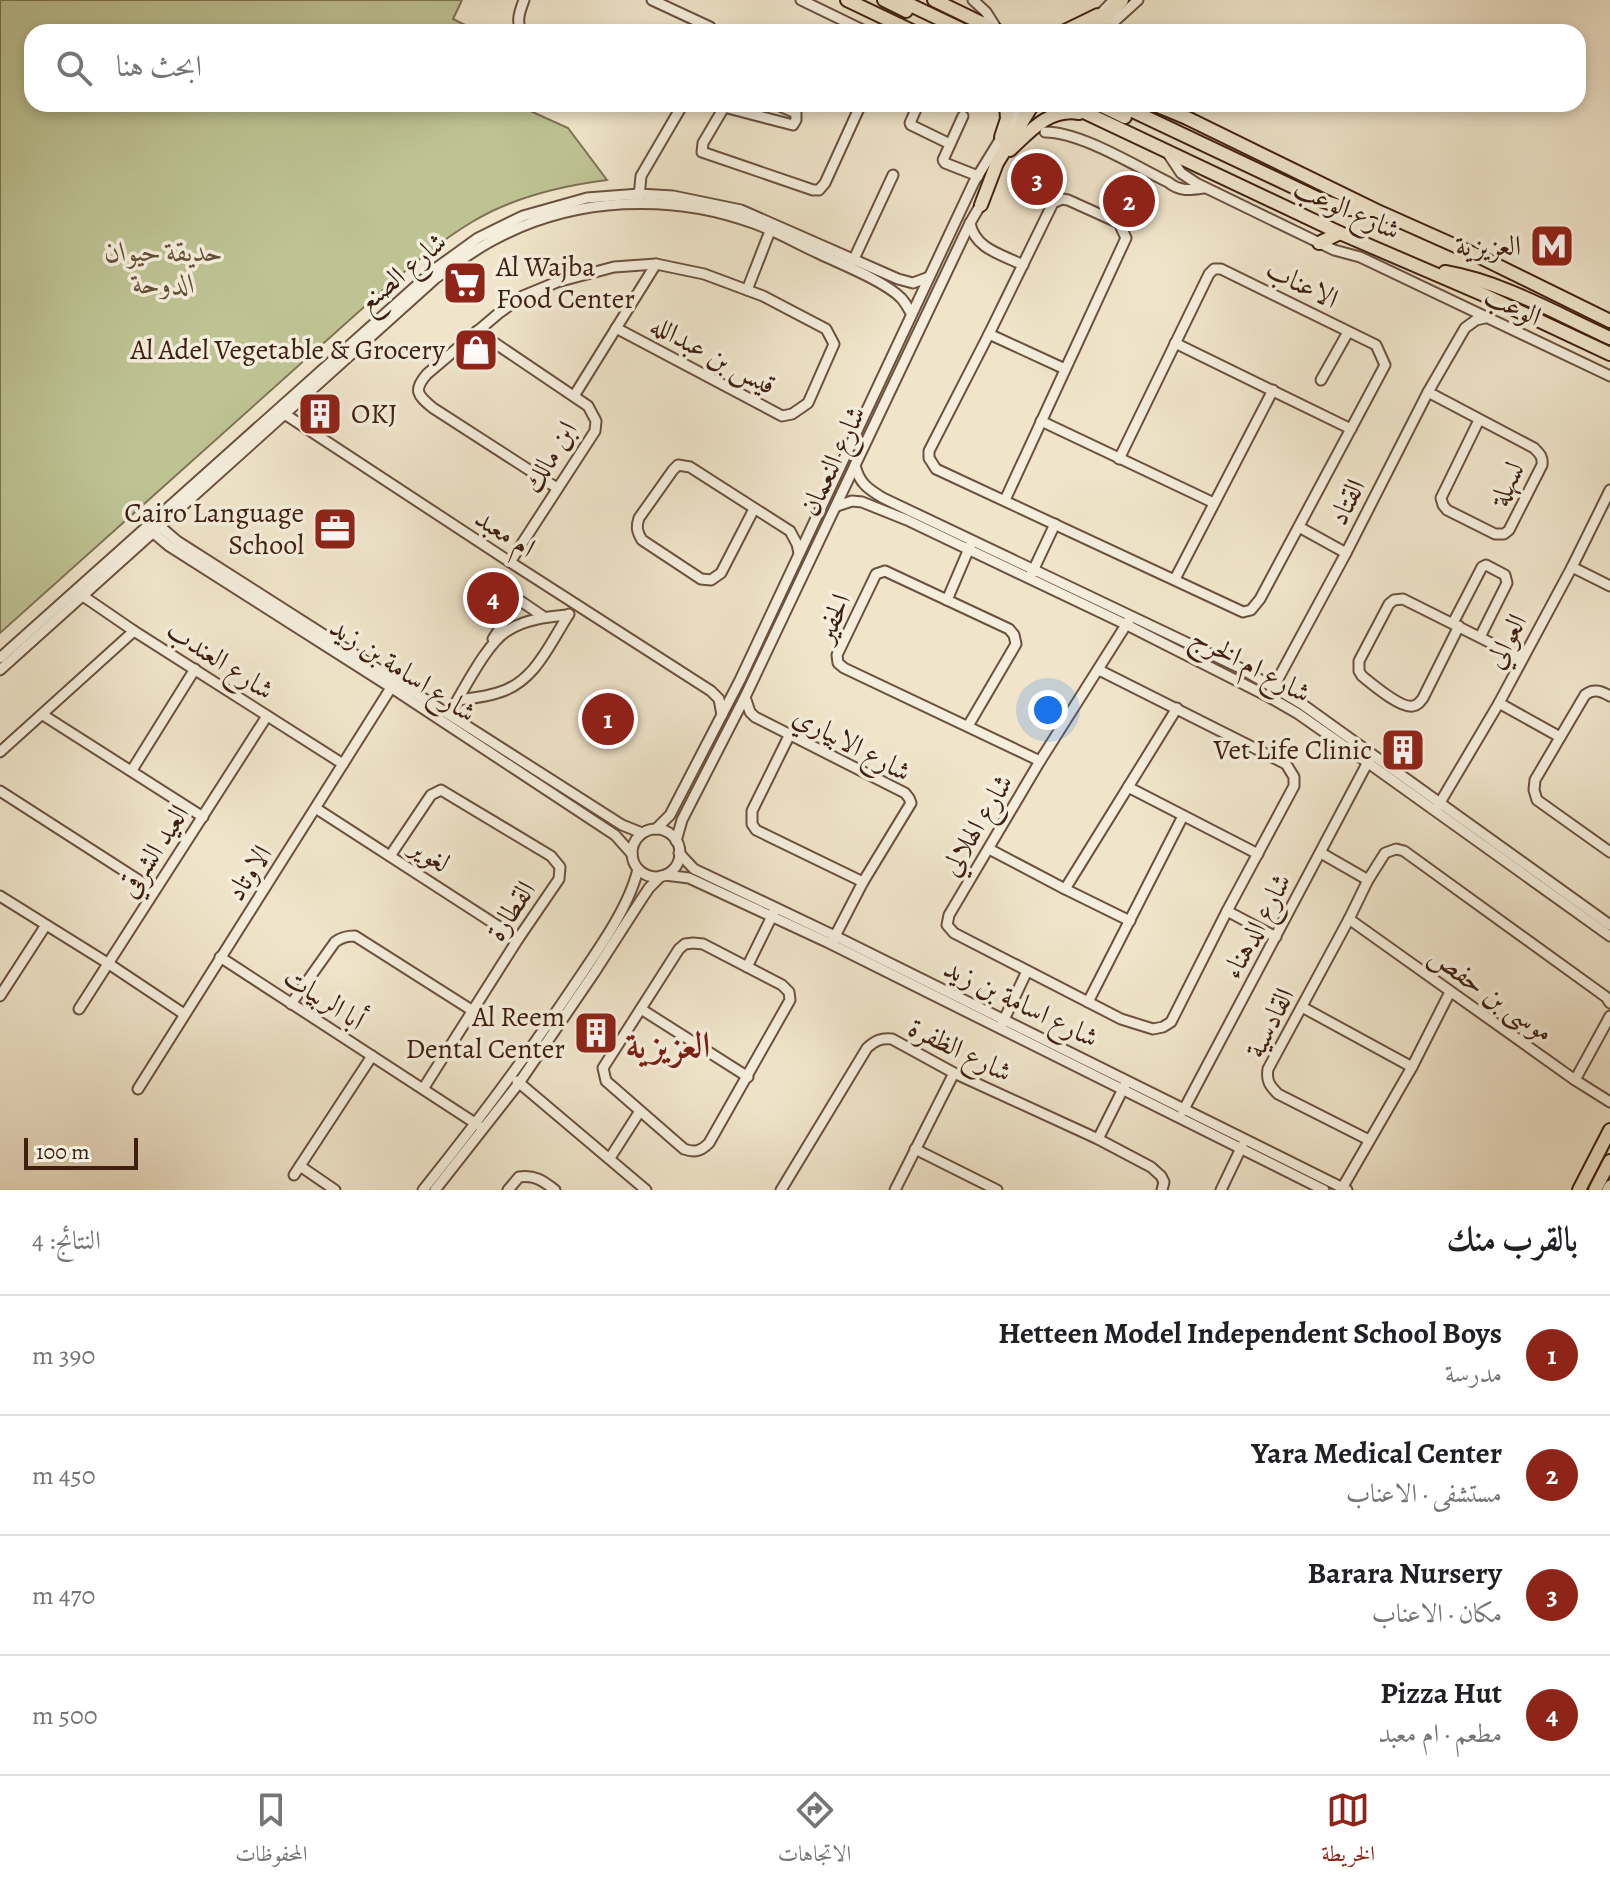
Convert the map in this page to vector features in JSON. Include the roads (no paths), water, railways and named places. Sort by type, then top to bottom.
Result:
[{"type":"main road","points":[[847,0],[897,24]]},
{"type":"main road","points":[[884,0],[934,24]]},
{"type":"main road","points":[[900,0],[950,24]]},
{"type":"main road","points":[[934,0],[984,24]]},
{"type":"main road","points":[[1099,24],[1122,0]]},
{"type":"main road","points":[[1079,24],[1098,15]]},
{"type":"main road","points":[[1001,137],[1008,112]]},
{"type":"main road","points":[[981,205],[997,163],[1028,112]]},
{"type":"main road","points":[[1010,150],[1042,121],[1062,112]]},
{"type":"main road","name":"شارع الوعب","points":[[1099,112],[1167,152],[1609,354]]},
{"type":"main road","points":[[1102,112],[1209,155],[1232,158]]},
{"type":"main road","points":[[1135,112],[1331,204],[1357,210],[1375,210]]},
{"type":"main road","name":"شارع الوعب","points":[[1172,112],[1610,321]]},
{"type":"main road","points":[[1319,243],[1340,233]]},
{"type":"main road","points":[[1426,270],[1448,272],[1489,283],[1610,338]]},
{"type":"main road","points":[[1579,1190],[1610,1130]]},
{"type":"main road","points":[[1595,1190],[1610,1161]]},
{"type":"street","points":[[518,24],[524,0]]},
{"type":"street","points":[[652,0],[704,24]]},
{"type":"street","points":[[801,0],[850,24]]},
{"type":"street","points":[[973,0],[994,24]]},
{"type":"street","points":[[1090,24],[1114,0]]},
{"type":"street","points":[[1112,24],[1138,0]]},
{"type":"street","points":[[639,198],[641,176],[679,112]]},
{"type":"street","points":[[721,112],[703,143],[702,152],[819,190],[857,112]]},
{"type":"street","points":[[749,112],[793,125],[796,120],[794,112]]},
{"type":"street","points":[[915,112],[911,125],[950,144]]},
{"type":"street","name":"شارع النعمان","points":[[656,829],[670,815],[722,716],[911,313],[978,176],[1017,112]]},
{"type":"street","name":"شارع النعمان","points":[[676,841],[682,820],[732,725],[970,223],[1035,112]]},
{"type":"street","points":[[963,116],[943,160],[978,176]]},
{"type":"street","points":[[1045,132],[1073,136],[1177,188],[1206,188]]},
{"type":"street","name":"الوعب","points":[[1167,152],[1181,173],[1206,188],[1339,252],[1360,257],[1610,376]]},
{"type":"street","points":[[1168,182],[1179,180],[1181,173]]},
{"type":"street","points":[[853,261],[893,175]]},
{"type":"street","name":"شارع الصنع","points":[[0,658],[153,527],[435,269],[478,238],[523,216],[587,198],[673,196],[741,210],[891,290],[911,313]]},
{"type":"street","name":"شارع الصنع","points":[[281,412],[436,278],[498,237],[541,219],[585,207],[639,198]]},
{"type":"street","name":"الاعناب","points":[[1005,500],[1126,238],[1119,223],[1068,200],[1056,201],[929,451],[929,458],[936,469],[1243,612],[1251,610],[1260,599],[1385,365],[1376,345],[1221,269],[1214,269],[1119,459]]},
{"type":"street","points":[[970,223],[973,236],[981,245]]},
{"type":"street","points":[[747,290],[772,227]]},
{"type":"street","name":"شارع الصنع","points":[[772,227],[898,279],[913,283],[929,277]]},
{"type":"street","points":[[957,251],[969,244],[981,245],[1023,265]]},
{"type":"street","points":[[574,396],[656,264]]},
{"type":"street","name":"قيس بن عبدالله","points":[[557,488],[433,408],[418,391],[419,383],[427,374],[523,296],[557,282],[614,267],[656,264],[704,274],[763,296],[826,329],[834,344],[808,403],[792,414],[782,416],[616,328]]},
{"type":"street","points":[[451,267],[461,279]]},
{"type":"street","points":[[1465,308],[1465,328]]},
{"type":"street","points":[[1465,328],[1485,317]]},
{"type":"street","name":"القتاد","points":[[1269,697],[1428,392],[1465,328]]},
{"type":"street","name":"ابن مالك","points":[[477,331],[588,406],[596,421],[595,431],[510,562]]},
{"type":"street","points":[[1321,380],[1348,332]]},
{"type":"street","points":[[989,334],[1065,369]]},
{"type":"street","points":[[1175,343],[1351,429]]},
{"type":"street","points":[[1175,579],[1273,390]]},
{"type":"street","name":"لسهلة","points":[[1428,392],[1540,453],[1542,465],[1509,530],[1504,534],[1495,534],[1447,510],[1441,498],[1479,420]]},
{"type":"street","name":"ام معبد","points":[[281,412],[711,691]]},
{"type":"street","points":[[1041,421],[1214,503]]},
{"type":"street","points":[[754,509],[721,573],[711,580],[701,579],[642,540],[638,533],[639,518],[678,465],[690,467],[790,531],[799,553]]},
{"type":"street","name":"شارع ام الخرج","points":[[855,465],[861,482],[868,489],[971,545],[1129,621],[1236,678],[1370,758]]},
{"type":"street","name":"العوالي","points":[[1438,806],[1499,703],[1610,490]]},
{"type":"street","name":"شارع ام الخرج","points":[[837,506],[852,501],[862,502],[971,545]]},
{"type":"street","points":[[790,531],[814,521]]},
{"type":"street","points":[[1031,574],[1055,524]]},
{"type":"street","name":"شارع اسامة بن زيد","points":[[153,527],[169,546],[394,684],[615,835],[632,854]]},
{"type":"street","points":[[1299,527],[1346,553]]},
{"type":"street","points":[[947,600],[971,545]]},
{"type":"street","points":[[1480,637],[1507,583],[1505,575],[1486,565],[1482,567],[1456,625],[1423,698],[1414,706],[1400,704],[1359,671],[1359,661],[1389,604],[1403,599],[1456,625],[1480,637],[1521,658]]},
{"type":"street","points":[[1572,567],[1610,586]]},
{"type":"street","name":"الحفير","points":[[968,726],[1016,644],[1014,635],[1009,629],[885,571],[876,574],[837,655],[838,663],[1040,761]]},
{"type":"street","name":"شارع الصنع","points":[[0,670],[80,592]]},
{"type":"street","name":"شارع العندب","points":[[80,592],[134,631],[343,764]]},
{"type":"street","points":[[492,646],[495,634],[517,602],[524,603],[544,617]]},
{"type":"street","points":[[459,700],[499,693],[520,681],[537,665],[576,604]]},
{"type":"street","points":[[449,714],[492,646],[506,631],[544,617],[568,615]]},
{"type":"street","name":"شارع ام الخرج","points":[[1129,621],[1240,668],[1274,686],[1370,758],[1610,925]]},
{"type":"street","name":"شارع الهلالي","points":[[1099,670],[1286,764],[1294,777],[1294,786],[1171,1022],[1153,1029],[1121,1019],[954,933],[947,925],[949,915],[1040,761],[1129,621]]},
{"type":"street","points":[[0,752],[134,631]]},
{"type":"street","points":[[132,770],[195,669]]},
{"type":"street","points":[[711,691],[727,690],[740,680]]},
{"type":"street","name":"شارع اسامة بن زيد","points":[[394,684],[449,714],[622,825],[642,833]]},
{"type":"street","name":"الاوتاد","points":[[138,1089],[394,684]]},
{"type":"street","points":[[1609,849],[1537,800],[1534,790],[1535,780],[1587,692],[1599,690],[1610,696]]},
{"type":"street","points":[[711,691],[719,699],[722,716]]},
{"type":"street","name":"شارع الابياري","points":[[745,697],[755,717],[905,793],[911,803],[863,882],[833,940]]},
{"type":"street","points":[[1499,703],[1560,737]]},
{"type":"street","points":[[1065,889],[1177,708]]},
{"type":"street","points":[[43,715],[203,817]]},
{"type":"street","name":"العيد الشرقي","points":[[79,1009],[267,716]]},
{"type":"street","name":"شارع الابياري","points":[[732,725],[755,717]]},
{"type":"street","points":[[789,736],[752,811],[752,824],[756,830],[863,882]]},
{"type":"street","name":"شارع الدهناء","points":[[1182,1114],[1370,758]]},
{"type":"street","points":[[1128,787],[1258,854]]},
{"type":"street","name":"القطارة","points":[[390,856],[431,795],[441,790],[551,856],[560,867],[559,879],[423,1089]]},
{"type":"street","points":[[0,791],[154,890]]},
{"type":"street","name":"شارع ام الخرج","points":[[1438,806],[1610,936]]},
{"type":"street","name":"لغوير","points":[[317,809],[518,939]]},
{"type":"street","points":[[1088,1002],[1183,816]]},
{"type":"street","points":[[435,1190],[594,973],[649,888],[675,866],[679,853],[676,841],[668,833],[656,829],[642,833],[634,842],[632,854],[638,869],[630,895],[515,1079]]},
{"type":"street","points":[[989,849],[1130,921]]},
{"type":"street","name":"القادسية","points":[[1369,1140],[1278,1094],[1267,1077],[1268,1069],[1385,853],[1396,849],[1404,851],[1606,997],[1610,1003]]},
{"type":"street","name":"شارع اسامة بن زيد","points":[[679,853],[694,869],[774,912],[1243,1144],[1344,1189]]},
{"type":"street","points":[[1321,853],[1368,880]]},
{"type":"street","points":[[638,869],[649,875],[663,875]]},
{"type":"street","name":"شارع اسامة بن زيد","points":[[663,875],[689,878],[774,912]]},
{"type":"street","points":[[0,896],[184,1014]]},
{"type":"street","points":[[1227,911],[1276,937]]},
{"type":"street","points":[[747,967],[774,912]]},
{"type":"street","name":"موسى بن حفص","points":[[1349,919],[1610,1102]]},
{"type":"street","points":[[0,996],[46,925]]},
{"type":"street","points":[[291,1004],[335,942],[342,937],[355,936],[473,1011]]},
{"type":"street","points":[[685,944],[703,944],[782,985],[789,992],[790,1000],[748,1077],[703,1149],[691,1152],[684,1149],[606,1081],[603,1068],[641,1009],[685,944]]},
{"type":"street","name":"أبا الربيات","points":[[220,957],[480,1127]]},
{"type":"street","points":[[1002,1024],[1027,971]]},
{"type":"street","points":[[1344,1189],[1450,992]]},
{"type":"street","points":[[1302,1007],[1412,1067]]},
{"type":"street","points":[[641,1009],[748,1077]]},
{"type":"street","points":[[1575,1080],[1610,1016]]},
{"type":"street","name":"شارع الظفرة","points":[[781,1190],[867,1048],[882,1038],[892,1039],[954,1073],[1098,1139],[1156,1171],[1164,1182],[1162,1190]]},
{"type":"street","points":[[335,1190],[297,1171],[372,1056]]},
{"type":"street","points":[[895,1190],[954,1073]]},
{"type":"street","points":[[515,1079],[646,1190]]},
{"type":"street","points":[[1098,1139],[1125,1085]]},
{"type":"street","points":[[610,1158],[640,1111]]},
{"type":"street","points":[[423,1190],[480,1127]]},
{"type":"street","points":[[1221,1190],[1243,1144]]},
{"type":"street","name":"شارع اسامة بن زيد","points":[[1243,1144],[1324,1190]]},
{"type":"street","points":[[915,1149],[997,1190]]},
{"type":"street","points":[[508,1190],[519,1177],[529,1175],[539,1177],[555,1190]]},
{"type":"place","name":"Barara Nursery","points":[[1037,179]]},
{"type":"place","name":"Yara Medical Center","points":[[1129,201]]},
{"type":"place","name":"العزيزية","points":[[1552,246]]},
{"type":"place","name":"Al Wajba Food Center","points":[[465,283]]},
{"type":"place","name":"Al Adel Vegetable & Grocery","points":[[476,350]]},
{"type":"place","name":"OKJ","points":[[320,414]]},
{"type":"place","name":"Cairo Language School","points":[[335,529]]},
{"type":"place","name":"Pizza Hut","points":[[493,598]]},
{"type":"place","name":"Hetteen Model Independent School Boys","points":[[608,719]]},
{"type":"place","name":"Vet Life Clinic","points":[[1403,750]]},
{"type":"place","name":"Al Reem Dental Center","points":[[596,1033]]},
{"type":"district","name":"العزيزية","points":[[668,1044]]},
{"type":"park label","name":"حديقة حيوان الدوحة","points":[[164,268]]}]
